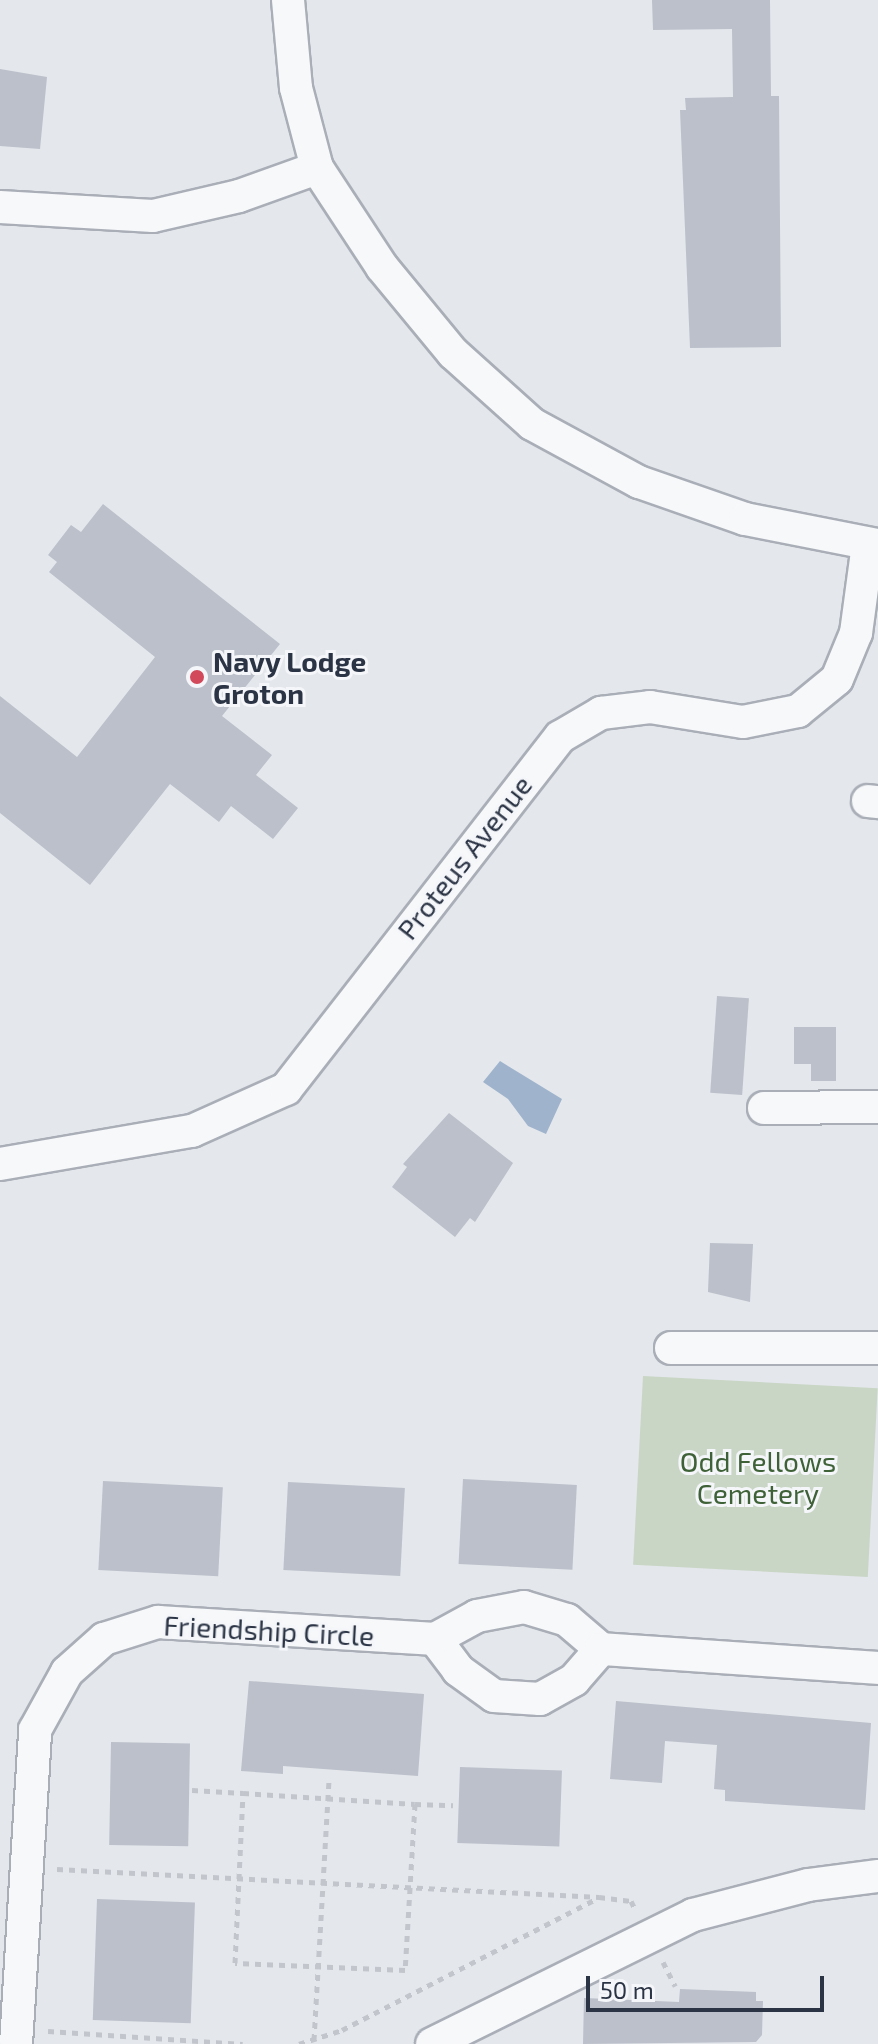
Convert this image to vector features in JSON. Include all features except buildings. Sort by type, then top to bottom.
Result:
[{"type":"street","points":[[288,0],[296,88],[317,168],[382,267],[453,353],[532,424],[639,482],[745,519],[873,545]]},
{"type":"street","points":[[0,207],[153,216],[239,196],[317,168]]},
{"type":"street","name":"Proteus Avenue","points":[[0,1164],[192,1131],[286,1089],[560,737],[601,713],[650,707],[743,722],[798,711],[837,679],[856,633],[873,545]]},
{"type":"street","points":[[764,1108],[878,1107]]},
{"type":"street","points":[[671,1348],[878,1348]]},
{"type":"street","points":[[601,1649],[574,1680],[540,1699],[494,1696],[458,1670],[435,1639],[477,1616],[524,1607],[567,1620],[601,1649],[878,1668]]},
{"type":"street","name":"Friendship Circle","points":[[25,2037],[28,1780],[35,1730],[67,1672],[104,1639],[158,1622],[435,1639]]},
{"type":"street","points":[[432,2044],[693,1915],[808,1885],[878,1876]]},
{"type":"path","points":[[314,2040],[329,1777]]},
{"type":"path","points":[[192,1790],[453,1805]]},
{"type":"path","points":[[243,1793],[235,1963],[405,1970],[415,1804]]},
{"type":"path","points":[[42,1868],[631,1901],[675,1986]]},
{"type":"path","points":[[299,2044],[314,2040],[599,1897]]},
{"type":"path","points":[[25,2037],[243,2044]]},
{"type":"green space","name":"Odd Fellows Cemetery","points":[[643,1376],[878,1388],[868,1577],[633,1565]]},
{"type":"water","points":[[500,1061],[562,1099],[546,1134],[528,1126],[508,1099],[483,1082]]},
{"type":"place","name":"Navy Lodge Groton","points":[[197,677]]}]
